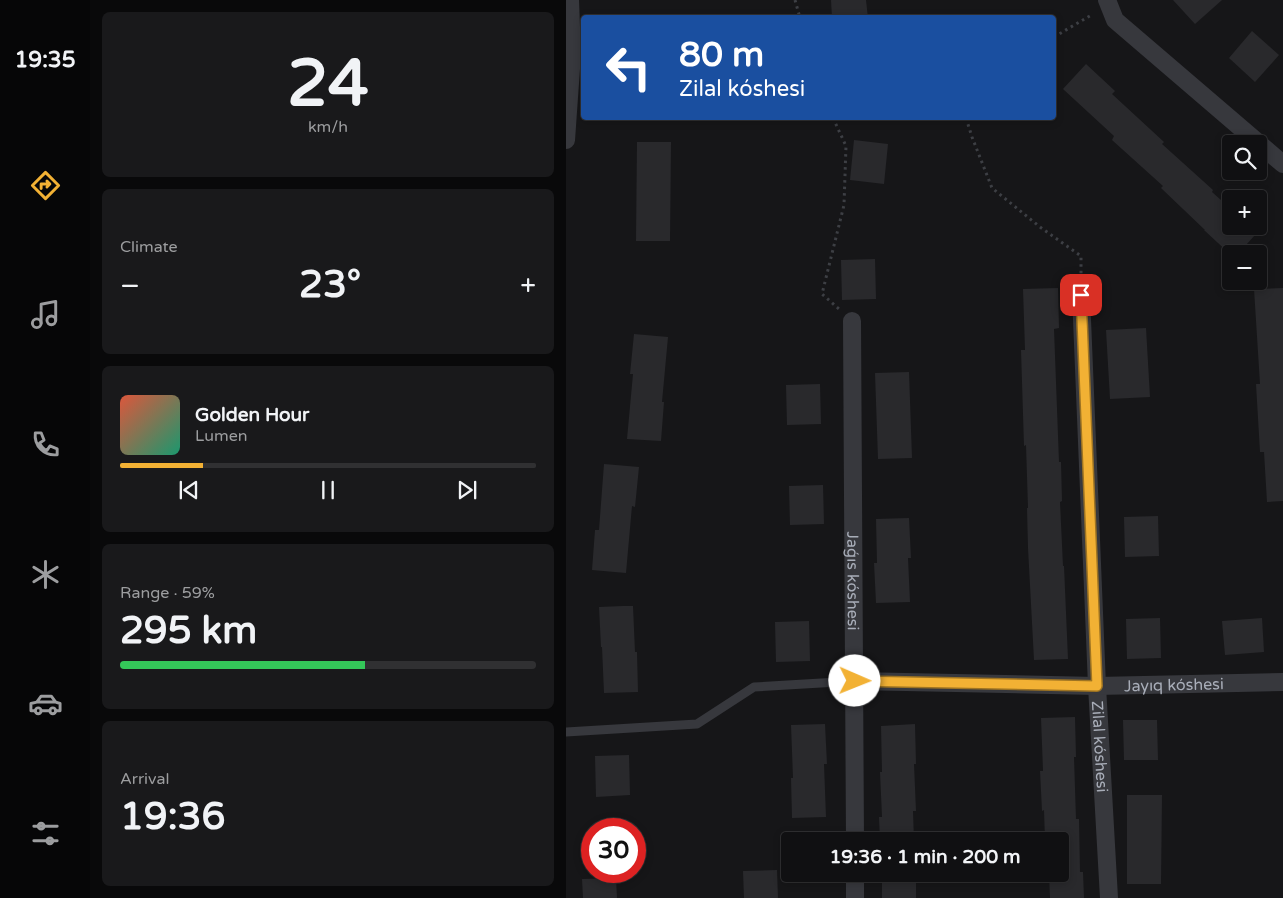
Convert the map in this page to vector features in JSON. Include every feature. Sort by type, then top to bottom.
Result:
[{"type":"street","points":[[566,140],[570,0]]},
{"type":"street","points":[[1108,2],[1115,20],[1283,164]]},
{"type":"street","name":"Zilal kóshesi","points":[[1081,295],[1097,686],[1109,898]]},
{"type":"street","name":"Jaǵıs kóshesi","points":[[852,321],[855,832]]},
{"type":"street","name":"Jayıq kóshesi","points":[[855,681],[1097,686],[1283,682]]},
{"type":"street","points":[[855,882],[855,898]]},
{"type":"lane","points":[[566,732],[697,724],[754,687],[855,681]]},
{"type":"path","points":[[795,0],[799,15]]},
{"type":"path","points":[[1056,36],[1108,2]]},
{"type":"path","points":[[834,120],[846,146],[844,204],[822,294],[852,321]]},
{"type":"path","points":[[967,120],[992,188],[1040,227],[1081,256],[1081,295]]},
{"type":"building","points":[[831,0],[866,0],[868,15],[832,15]]},
{"type":"building","points":[[1173,0],[1222,0],[1195,24]]},
{"type":"building","points":[[1252,31],[1279,55],[1255,82],[1229,58]]},
{"type":"building","points":[[1086,64],[1115,91],[1112,94],[1164,142],[1162,144],[1213,190],[1212,192],[1222,201],[1222,235],[1255,235],[1246,245],[1222,245],[1222,247],[1161,188],[1163,186],[1112,140],[1114,136],[1063,89]]},
{"type":"building","points":[[854,140],[888,144],[884,184],[850,180]]},
{"type":"building","points":[[637,142],[671,142],[670,241],[636,241]]},
{"type":"building","points":[[875,259],[876,299],[842,300],[841,260]]},
{"type":"building","points":[[1058,288],[1059,328],[1054,329],[1068,659],[1034,660],[1021,350],[1025,350],[1023,289]]},
{"type":"building","points":[[1283,288],[1283,501],[1267,502],[1264,452],[1260,452],[1256,384],[1260,384],[1254,290]]},
{"type":"building","points":[[1146,328],[1150,397],[1110,399],[1106,330]]},
{"type":"building","points":[[634,334],[668,337],[662,402],[664,402],[661,441],[627,439],[633,374],[630,374]]},
{"type":"building","points":[[909,372],[912,458],[878,459],[875,373]]},
{"type":"building","points":[[820,384],[821,424],[787,425],[786,385]]},
{"type":"building","points":[[604,464],[639,467],[635,507],[632,506],[626,573],[592,570],[595,530],[599,530]]},
{"type":"building","points":[[823,485],[824,524],[790,525],[789,486]]},
{"type":"building","points":[[1158,516],[1159,556],[1125,557],[1124,517]]},
{"type":"building","points":[[909,518],[911,558],[908,558],[910,602],[876,603],[874,563],[877,563],[876,519]]},
{"type":"building","points":[[633,606],[638,692],[604,693],[599,607]]},
{"type":"building","points":[[1160,618],[1161,658],[1127,659],[1126,619]]},
{"type":"building","points":[[1262,618],[1264,652],[1225,655],[1222,621]]},
{"type":"building","points":[[809,621],[810,661],[776,662],[775,622]]},
{"type":"building","points":[[1075,717],[1076,819],[1079,819],[1080,872],[1083,872],[1084,898],[1050,898],[1049,882],[1069,882],[1069,832],[1045,832],[1040,771],[1043,771],[1041,718]]},
{"type":"building","points":[[1123,720],[1157,720],[1158,760],[1124,760]]},
{"type":"building","points":[[825,724],[827,764],[824,764],[826,817],[792,818],[791,725]]},
{"type":"building","points":[[915,724],[916,811],[913,811],[914,832],[880,832],[879,817],[882,817],[880,772],[882,772],[881,726]]},
{"type":"building","points":[[629,755],[630,795],[596,797],[595,756]]},
{"type":"building","points":[[1127,795],[1162,795],[1161,884],[1127,884]]},
{"type":"building","points":[[777,870],[778,898],[744,898],[743,871]]},
{"type":"building","points":[[882,882],[916,882],[916,898],[882,898]]},
{"type":"building","points":[[582,883],[616,883],[617,898],[583,898]]},
{"type":"route","points":[[855,681],[1097,686],[1081,295]]}]
